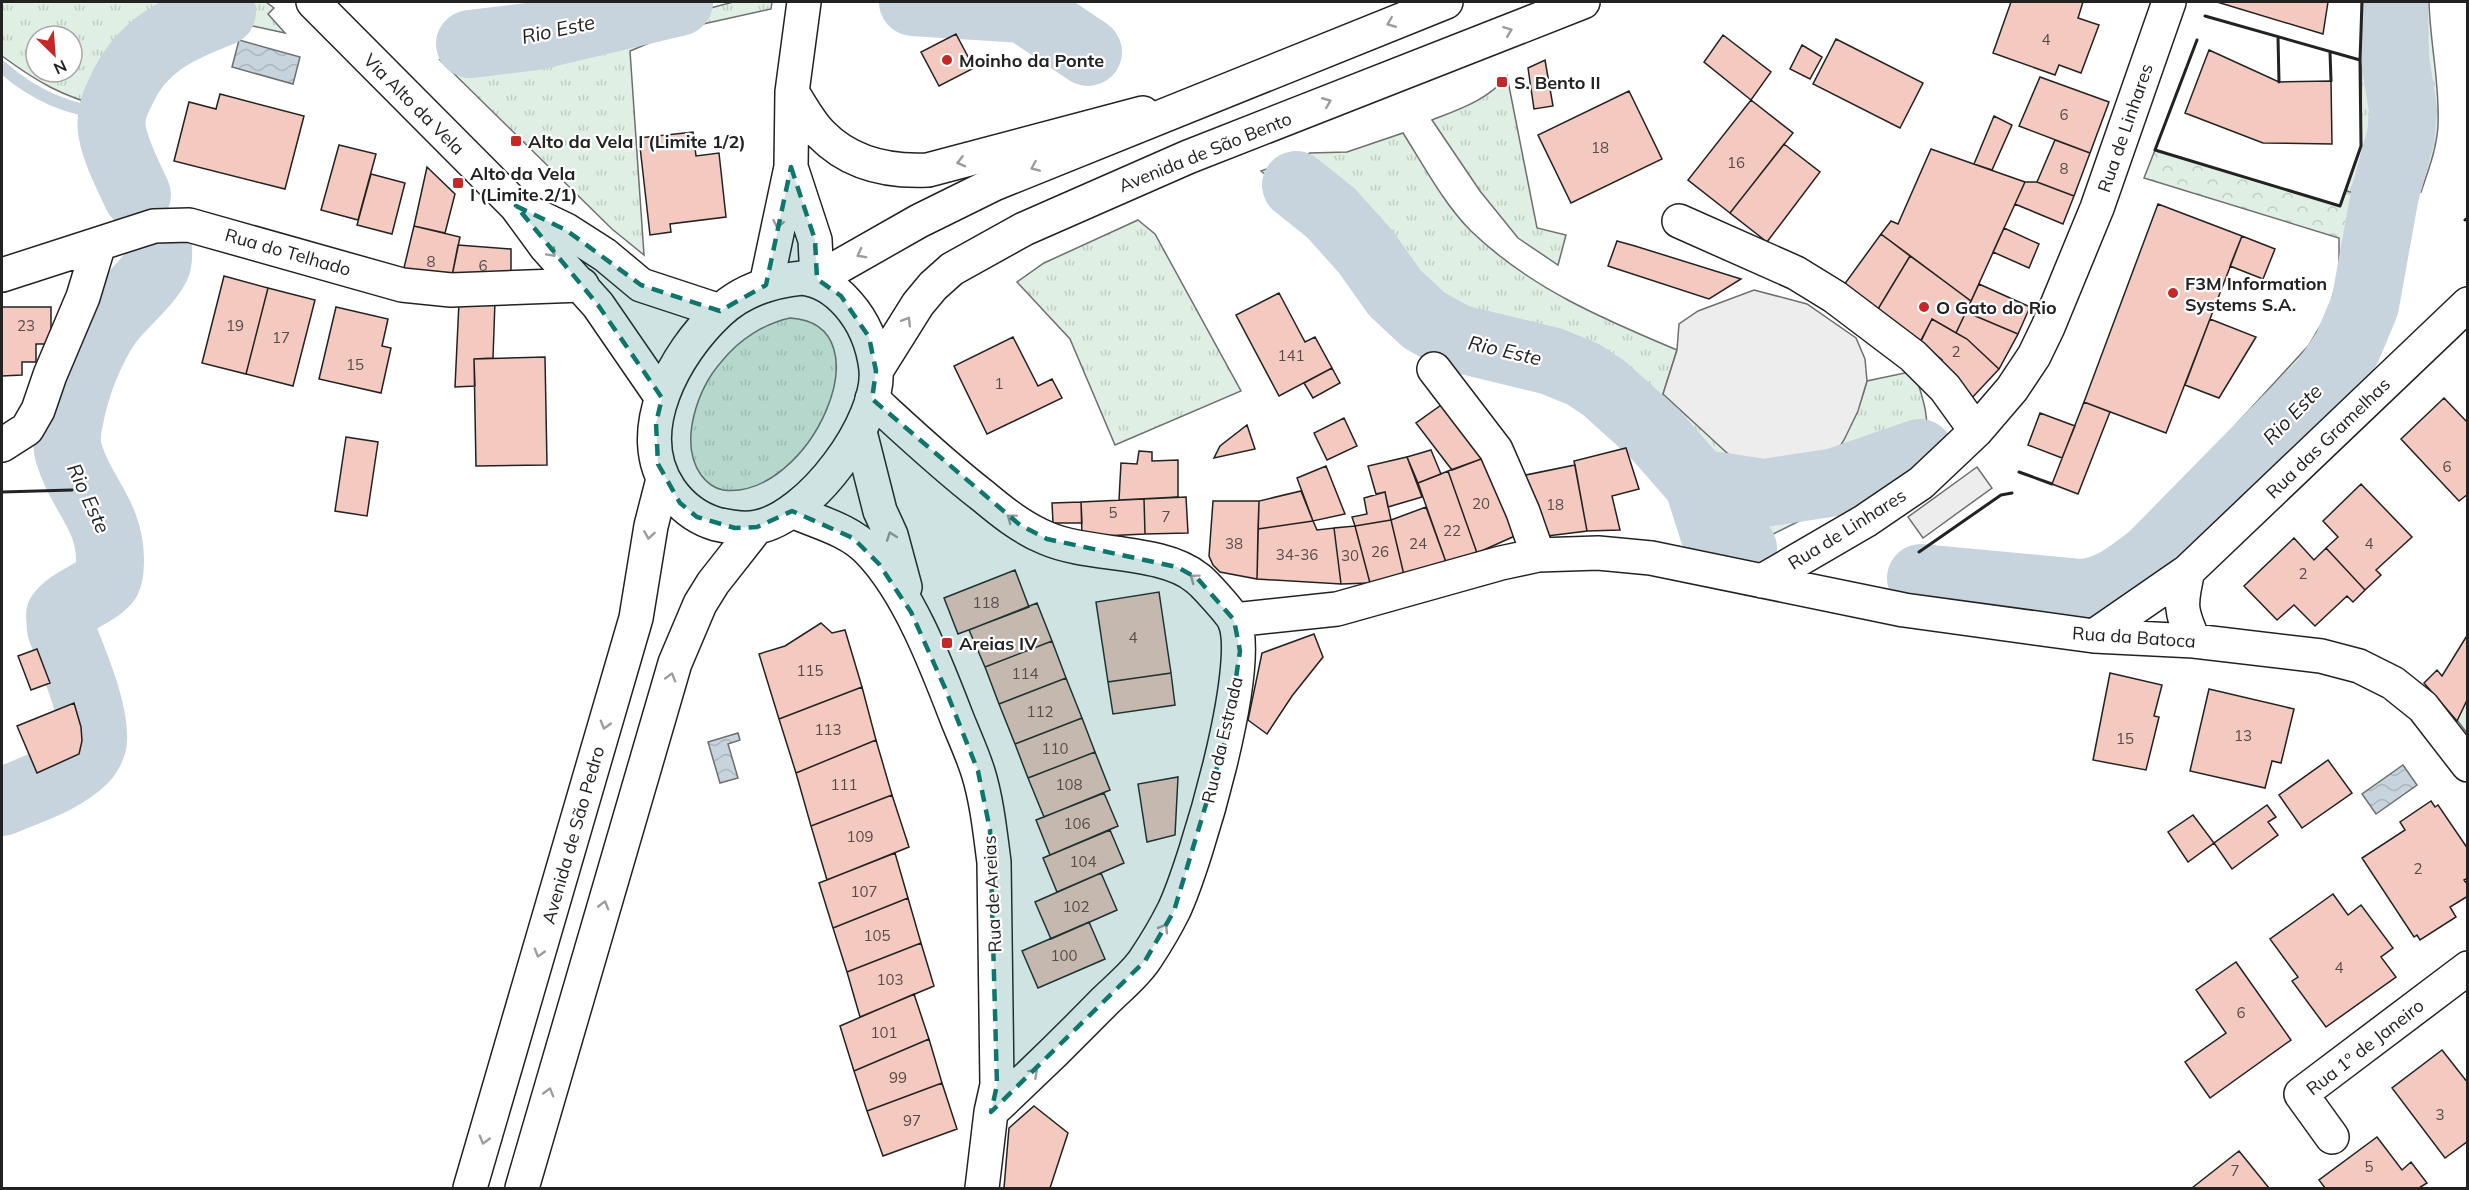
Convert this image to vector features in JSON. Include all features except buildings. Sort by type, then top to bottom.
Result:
[{"type":"street","name":"Via Alto da Vela","points":[[313,2],[516,206],[546,247],[603,311],[662,398]]},
{"type":"street","points":[[766,285],[791,167],[792,92],[804,2]]},
{"type":"street","points":[[817,279],[919,221],[994,184],[1446,2]]},
{"type":"street","name":"Avenida de São Bento","points":[[874,385],[918,304],[933,286],[959,264],[1024,229],[1188,157],[1583,2]]},
{"type":"street","name":"Rua de Linhares","points":[[1762,581],[1865,521],[1921,483],[1976,431],[2012,389],[2034,356],[2048,327],[2097,208],[2169,2]]},
{"type":"street","points":[[792,92],[820,134],[842,151],[882,169],[906,171],[928,170],[1124,117],[1200,100]]},
{"type":"street","points":[[791,167],[815,240],[817,279]]},
{"type":"street","name":"Via Alto da Vela","points":[[516,206],[566,230],[605,255],[641,285]]},
{"type":"street","points":[[1679,221],[1797,273],[1835,297],[1912,356],[1945,388],[1976,431]]},
{"type":"street","name":"Rua do Telhado","points":[[2,275],[154,226],[189,225],[402,285],[451,290],[582,285]]},
{"type":"street","points":[[2,445],[27,429],[38,410],[50,375],[83,297],[99,244]]},
{"type":"street","name":"Avenida de São Pedro","points":[[817,279],[793,279],[749,291],[720,311],[686,351],[662,398],[656,423],[658,464],[663,478],[680,503],[697,517],[735,528],[757,527],[774,521],[792,511],[836,469],[860,432],[874,385]]},
{"type":"street","points":[[817,279],[841,296],[859,316],[869,337],[874,385],[952,472],[1020,525],[1047,539],[1177,567],[1197,578],[1234,620],[1337,609],[1538,555],[1598,553],[1651,558],[1762,581]]},
{"type":"street","name":"Via Alto da Vela","points":[[582,285],[621,283],[641,285],[720,311]]},
{"type":"street","name":"Rua das Gramelhas","points":[[2094,636],[2188,571],[2468,304]]},
{"type":"street","points":[[1434,369],[1496,450],[1523,512],[1538,555]]},
{"type":"street","name":"Rua de Areias","points":[[860,432],[880,511],[891,535],[912,612],[978,771],[990,830],[994,862],[997,1085],[991,1112],[982,1188]]},
{"type":"street","name":"Avenida de São Pedro","points":[[470,1188],[636,618],[651,526],[663,478]]},
{"type":"street","name":"Rua de Areias","points":[[792,511],[853,538],[868,549],[912,612]]},
{"type":"street","name":"Avenida de São Pedro","points":[[522,1188],[675,663],[700,604],[713,583],[757,527]]},
{"type":"street","points":[[2188,571],[2183,593],[2182,614],[2194,641]]},
{"type":"street","name":"Rua da Batoca","points":[[1762,581],[1904,610],[2094,636],[2194,641],[2321,656],[2358,666],[2393,682],[2422,707],[2468,765]]},
{"type":"street","name":"Rua da Estrada","points":[[991,1112],[1046,1062],[1145,961],[1174,911],[1191,865],[1228,731],[1236,691],[1240,651],[1234,620]]},
{"type":"street","name":"Rua 1º de Janeiro","points":[[2332,1137],[2301,1094],[2468,968]]},
{"type":"highlighted area","points":[[791,167],[815,240],[817,279],[841,296],[869,337],[876,371],[872,399],[1020,525],[1047,539],[1177,567],[1197,578],[1234,620],[1240,651],[1228,731],[1174,911],[1145,961],[991,1112],[997,1085],[990,830],[978,771],[945,688],[911,612],[879,564],[853,538],[792,511],[757,527],[735,528],[697,517],[680,503],[658,464],[656,423],[662,398],[598,305],[516,206],[566,230],[641,285],[720,311],[766,285]]},
{"type":"green space","points":[[2,2],[266,2],[274,8],[268,14],[285,33],[234,22],[227,24],[221,3],[200,10],[164,28],[136,53],[124,69],[106,107],[77,99],[45,84],[84,84],[84,24],[24,24],[24,71],[2,56]]},
{"type":"green space","points":[[733,2],[772,2],[771,9],[685,28],[630,51],[644,255],[612,229],[440,60],[486,57],[621,32]]},
{"type":"green space","points":[[2362,2],[2387,2],[2386,56],[2396,112],[2393,142],[2374,198],[2346,191],[2361,146]]},
{"type":"green space","points":[[2404,2],[2429,2],[2436,79],[2438,110],[2436,142],[2421,192],[2396,186],[2408,145],[2412,111],[2403,46]]},
{"type":"green space","points":[[1507,76],[1537,228],[1566,235],[1558,265],[1518,238],[1480,191],[1432,120],[1482,98]]},
{"type":"green space","points":[[1403,133],[1452,209],[1471,231],[1494,251],[1543,286],[1568,300],[1677,350],[1663,394],[1826,469],[1850,427],[1867,381],[1914,371],[1925,410],[1926,450],[1904,469],[1755,543],[1736,548],[1721,548],[1687,541],[1684,508],[1626,448],[1570,383],[1514,364],[1464,352],[1434,356],[1390,325],[1369,300],[1337,251],[1301,204],[1261,171],[1310,153],[1347,152]]},
{"type":"green space","points":[[2155,150],[2340,206],[2346,191],[2374,198],[2351,297],[2337,338],[2315,369],[2152,544],[2121,566],[2093,579],[2054,582],[1908,565],[1919,552],[2051,569],[2085,565],[2114,558],[2144,536],[2186,479],[2309,345],[2328,313],[2339,273],[2339,238],[2144,178]]},
{"type":"green space","points":[[1138,220],[1155,234],[1241,391],[1115,445],[1070,339],[1017,282],[1044,263]]},
{"type":"green space","points":[[790,318],[819,328],[834,349],[835,378],[826,410],[808,442],[784,469],[755,486],[723,490],[716,488],[701,475],[694,462],[691,447],[694,416],[705,386],[713,372],[736,346],[770,324]]},
{"type":"green space","points":[[2467,698],[2467,733],[2457,720]]},
{"type":"shaded area","points":[[1754,290],[1807,304],[1856,338],[1865,359],[1867,381],[1858,411],[1826,469],[1752,476],[1663,394],[1677,350],[1679,324],[1698,311]]},
{"type":"shaded area","points":[[1977,467],[1992,488],[1923,538],[1908,517]]},
{"type":"water","points":[[239,40],[300,57],[293,84],[232,67]]},
{"type":"water","points":[[738,733],[740,740],[728,744],[738,778],[720,783],[708,742]]},
{"type":"water","points":[[2403,765],[2417,785],[2376,814],[2362,794]]},
{"type":"waterway","name":"Rio Este","points":[[470,44],[536,36],[679,2]]},
{"type":"waterway","name":"Rio Este","points":[[913,2],[1024,9],[1088,52]]},
{"type":"waterway","name":"Rio Este","points":[[1921,578],[2081,593],[2110,585],[2152,557],[2324,382],[2347,348],[2365,305],[2385,194],[2401,136],[2403,110],[2395,58],[2394,2]]},
{"type":"waterway","name":"Rio Este","points":[[137,195],[119,156],[112,131],[112,115],[119,96],[129,75],[150,50],[176,32],[222,12]]},
{"type":"waterway","points":[[2,67],[26,85],[52,100],[81,109],[111,113]]},
{"type":"waterway","name":"Rio Este","points":[[1296,185],[1331,213],[1366,252],[1395,293],[1424,320],[1456,338],[1551,361],[1583,374],[1604,388],[1654,433],[1698,483],[1764,493],[1836,482],[1920,453]]},
{"type":"waterway","name":"Rio Este","points":[[2,802],[65,774],[83,760],[92,745],[93,728],[90,714],[82,684],[61,629],[60,615],[65,609],[98,589],[107,580],[110,569],[109,546],[101,519],[75,471],[68,452],[68,426],[80,380],[95,344],[113,316],[154,271],[158,262],[158,246]]},
{"type":"waterway","points":[[1698,483],[1714,533],[1743,548]]},
{"type":"wall","points":[[2205,16],[2360,60],[2362,2]]},
{"type":"wall","points":[[2278,37],[2279,82]]},
{"type":"wall","points":[[2197,40],[2155,150],[2340,206],[2361,146],[2360,60]]},
{"type":"wall","points":[[2330,52],[2331,81]]},
{"type":"wall","points":[[2019,472],[2052,484]]},
{"type":"wall","points":[[2,492],[72,490]]},
{"type":"wall","points":[[1919,552],[2001,495],[2012,493]]},
{"type":"place","name":"Moinho da Ponte","points":[[947,60]]},
{"type":"place","name":"S. Bento II","points":[[1502,82]]},
{"type":"place","name":"Alto da Vela I (Limite 1/2)","points":[[516,141]]},
{"type":"place","name":"Alto da Vela I (Limite 2/1)","points":[[458,183]]},
{"type":"place","name":"F3M Information Systems S.A.","points":[[2173,293]]},
{"type":"place","name":"O Gato do Rio","points":[[1924,307]]},
{"type":"place","name":"Areias IV","points":[[947,643]]}]
